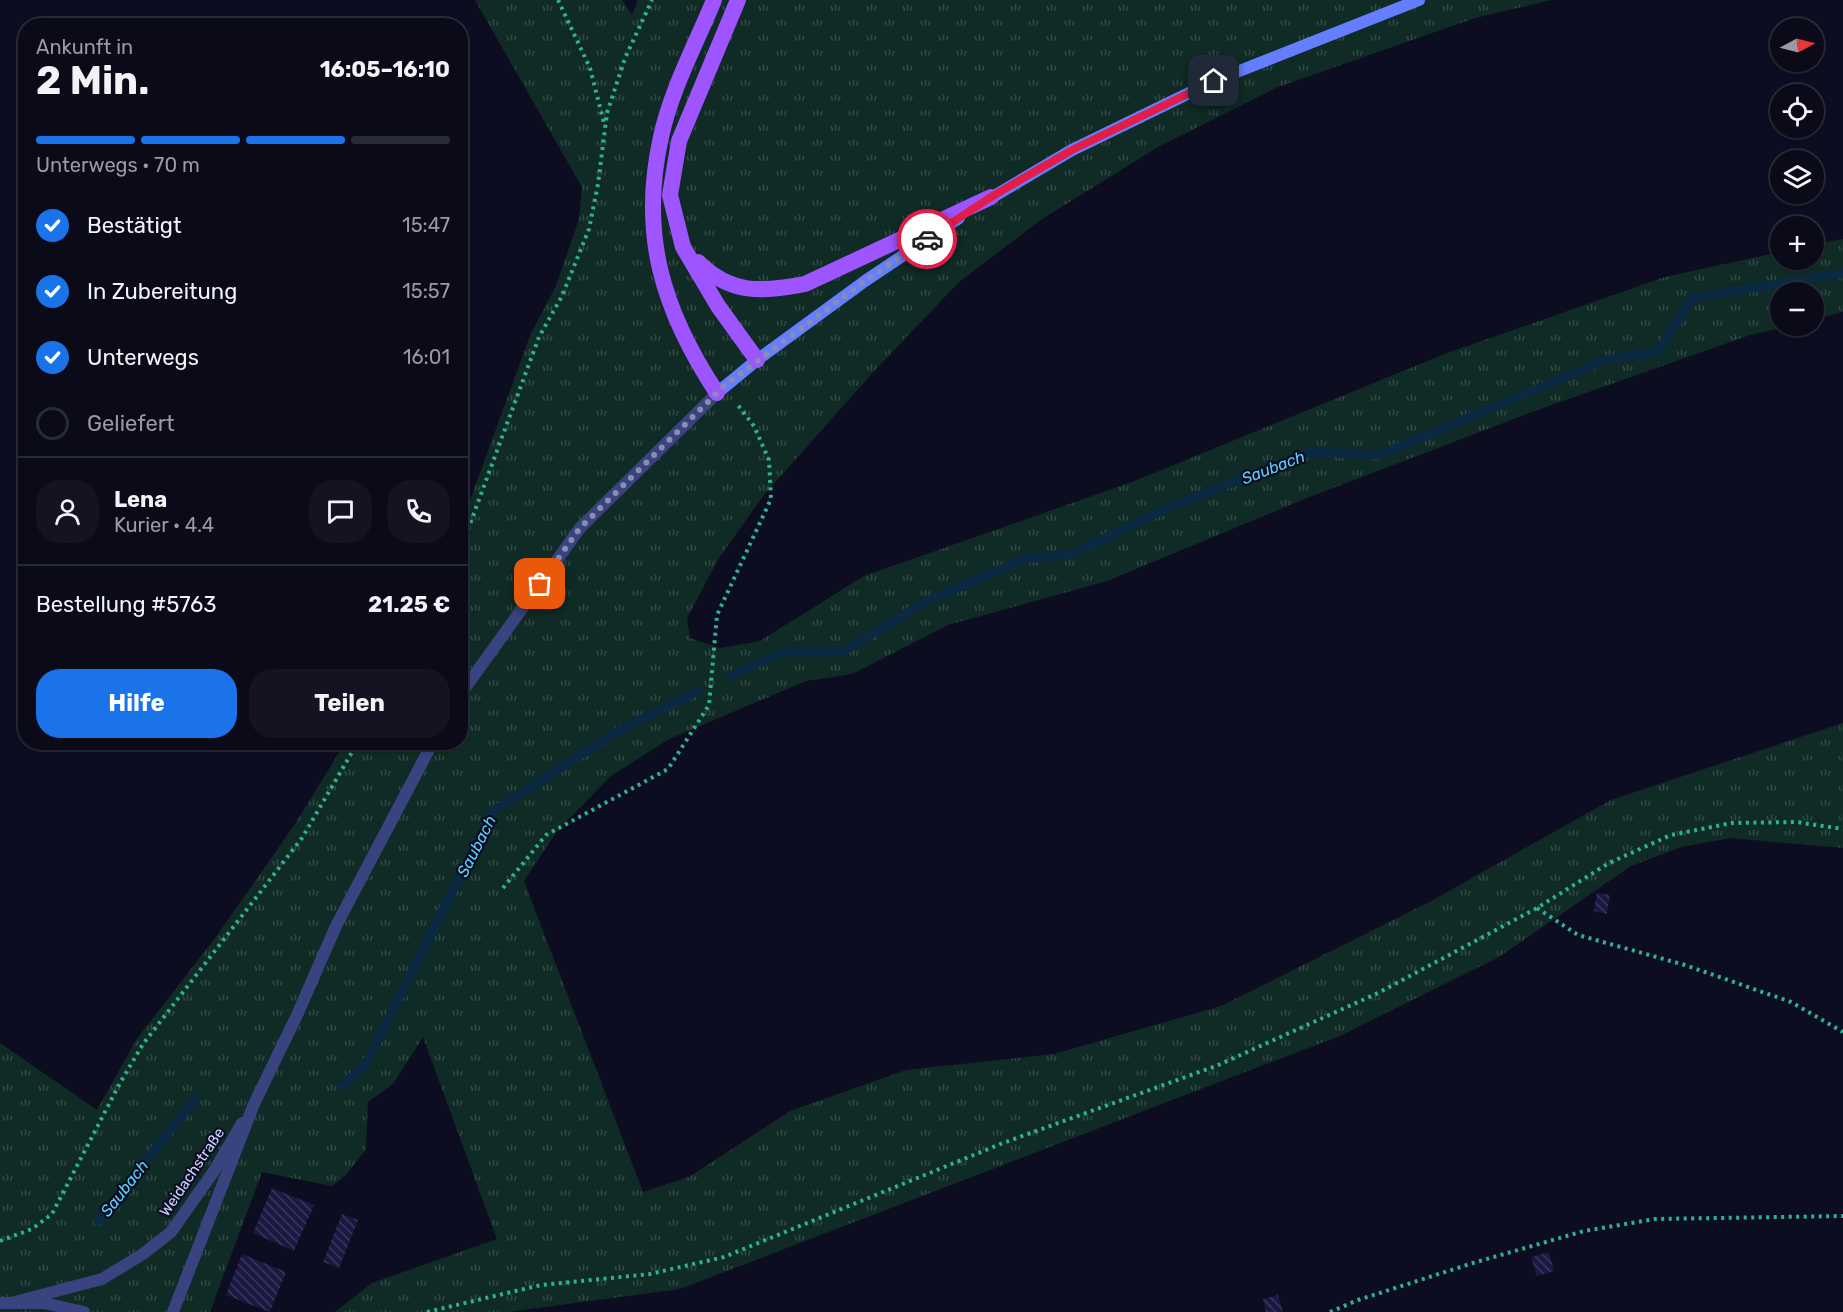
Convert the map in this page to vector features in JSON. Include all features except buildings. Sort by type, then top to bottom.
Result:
[{"type":"main road","points":[[714,0],[661,135],[651,192],[656,254],[672,308],[691,352],[721,390],[757,360],[865,281],[991,197],[1072,150],[1214,81],[1419,0]]},
{"type":"main road","points":[[738,0],[679,141],[670,195],[683,247],[718,306],[757,360]]},
{"type":"main road","points":[[683,247],[715,278],[742,288],[778,289],[805,284],[991,197]]},
{"type":"street","points":[[468,684],[580,528],[721,390]]},
{"type":"street","points":[[173,1312],[254,1104],[298,1013],[336,926],[429,750]]},
{"type":"street","name":"Weidachstraße","points":[[15,1302],[102,1279],[143,1254],[171,1232],[214,1171],[254,1104]]},
{"type":"street","name":"Weidachstraße","points":[[0,1303],[44,1303],[84,1312]]},
{"type":"path","points":[[558,0],[590,68],[605,127]]},
{"type":"path","points":[[468,529],[539,337],[562,296],[589,230],[598,184],[605,127],[625,58],[652,0]]},
{"type":"path","points":[[503,888],[546,834],[668,769],[709,705],[717,615],[771,499],[769,460],[754,426],[721,390]]},
{"type":"path","points":[[0,1241],[32,1229],[52,1214],[120,1083],[143,1044],[302,838],[353,750]]},
{"type":"path","points":[[427,1312],[541,1285],[650,1274],[724,1257],[1004,1143],[1216,1066],[1378,993],[1537,908],[1609,862],[1671,835],[1732,823],[1796,822],[1843,829]]},
{"type":"path","points":[[1537,908],[1578,935],[1685,965],[1791,1002],[1843,1032]]},
{"type":"path","points":[[1330,1312],[1358,1300],[1473,1263],[1584,1231],[1655,1219],[1843,1216]]},
{"type":"green space","points":[[475,0],[622,0],[632,15],[638,0],[1551,0],[1475,18],[1278,87],[1158,147],[1042,219],[959,282],[877,368],[763,496],[719,558],[687,618],[690,638],[720,648],[760,641],[864,576],[1132,482],[1447,353],[1665,277],[1770,254],[1770,270],[1824,270],[1824,242],[1843,239],[1843,312],[1824,317],[1824,282],[1770,282],[1770,330],[1750,335],[1529,413],[1307,498],[1107,581],[948,625],[852,674],[806,681],[669,739],[611,776],[557,831],[524,881],[643,1192],[689,1177],[790,1111],[906,1070],[1054,1054],[1221,1006],[1431,901],[1611,800],[1843,723],[1843,848],[1731,838],[1681,847],[1631,866],[1499,957],[1342,1035],[680,1289],[508,1312],[335,1312],[372,1283],[497,1239],[423,1037],[393,1084],[368,1102],[366,1149],[347,1174],[332,1186],[262,1172],[210,1312],[0,1312],[0,1043],[97,1110],[136,1040],[216,937],[295,824],[341,750],[468,750],[468,506],[531,333],[556,286],[579,219],[582,187]]},
{"type":"waterway","name":"Saubach","points":[[730,676],[784,652],[842,652],[925,602],[1025,559],[1072,554],[1172,506],[1310,452],[1380,455],[1605,360],[1658,352],[1692,298],[1843,273]]},
{"type":"waterway","name":"Saubach","points":[[342,1086],[365,1065],[493,811],[618,731],[699,691]]},
{"type":"waterway","name":"Saubach","points":[[98,1221],[196,1098]]},
{"type":"way so far","points":[[540,584],[580,528],[724,386],[865,281],[927,239]]},
{"type":"route","points":[[927,239],[991,197],[1072,150],[1214,81]]}]
